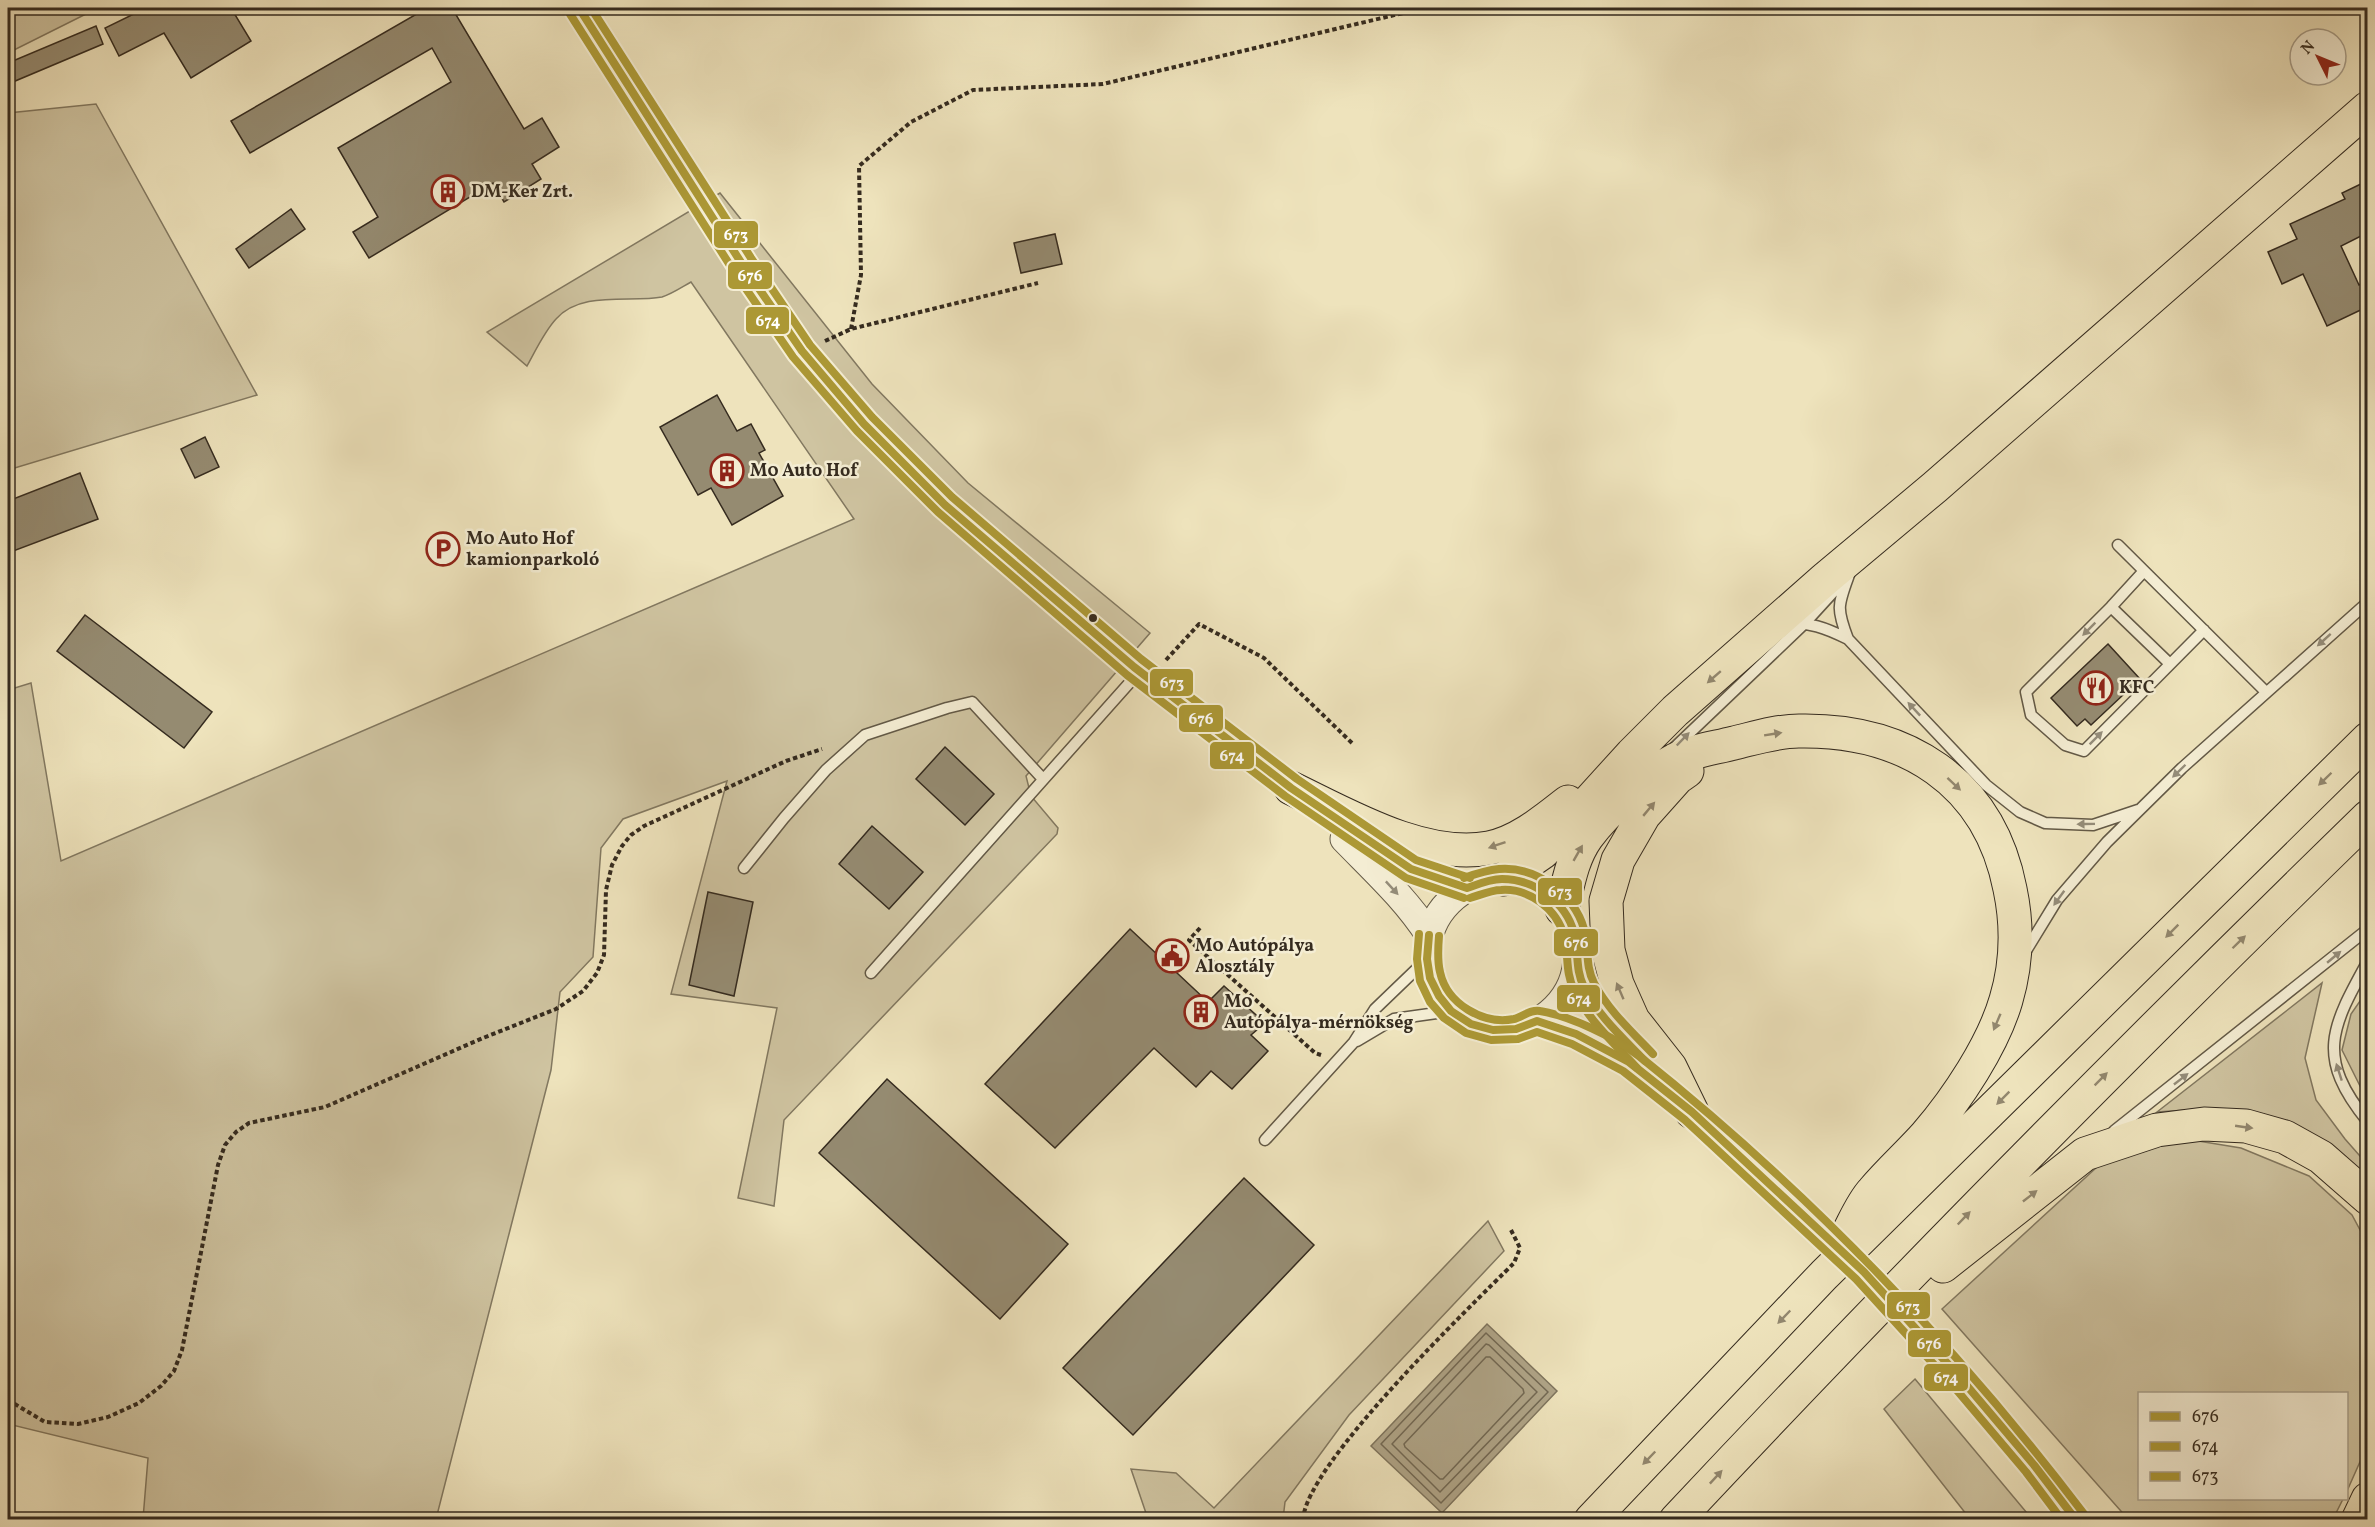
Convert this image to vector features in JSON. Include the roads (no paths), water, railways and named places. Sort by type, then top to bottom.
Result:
[{"type":"highway","points":[[1562,909],[1573,862],[1587,837],[1637,768],[1674,711],[1935,487],[2367,108]]},
{"type":"highway","points":[[1291,788],[1424,846],[1453,851],[1491,848],[1528,832],[1637,768],[1760,736],[1796,730],[1851,734],[1896,745],[1917,755],[1945,776],[1969,799],[1989,828],[2006,868],[2017,943],[2006,1002],[1992,1034],[1965,1083],[1927,1134],[1871,1193],[1824,1275]]},
{"type":"highway","points":[[1591,1520],[1824,1275],[2367,739]]},
{"type":"highway","points":[[1692,1113],[1670,1067],[1633,1020],[1617,984],[1608,950],[1606,901],[1618,860],[1644,815],[1677,778],[1726,745]]},
{"type":"highway","points":[[1504,879],[1543,852],[1637,768]]},
{"type":"highway","points":[[1676,1520],[1821,1365],[2164,1015],[2367,817]]},
{"type":"highway","points":[[1821,1365],[2085,1154],[2157,1131],[2204,1124],[2246,1126],[2285,1137],[2321,1157],[2367,1198]]},
{"type":"highway","points":[[2358,1520],[2367,1499]]},
{"type":"street","points":[[579,8],[742,264],[802,351],[864,424],[945,505],[1145,675],[1291,788],[1411,868],[1467,888]]},
{"type":"street","points":[[1291,788],[1394,890],[1419,919],[1428,947],[1430,978],[1439,996],[1451,1011],[1471,1024],[1493,1030],[1516,1029],[1537,1021],[1555,1008],[1569,990],[1576,969],[1577,948],[1572,927],[1562,909],[1546,893],[1526,883],[1504,879],[1485,881],[1467,888],[1450,900],[1437,916],[1428,947]]},
{"type":"street","points":[[1576,969],[1584,989],[1605,1019],[1692,1113]]},
{"type":"street","points":[[1537,1021],[1576,1034],[1621,1057],[1692,1113],[1767,1180],[1864,1272],[1957,1374],[2034,1465],[2076,1520]]},
{"type":"lane","points":[[1637,768],[1688,734],[1804,624],[1935,487]]},
{"type":"lane","points":[[2118,545],[2266,692]]},
{"type":"lane","points":[[2144,571],[2026,692],[2031,715],[2065,745],[2084,751],[2204,630]]},
{"type":"lane","points":[[1848,639],[1838,603],[1849,575]]},
{"type":"lane","points":[[2013,973],[2057,900],[2081,870],[2141,808],[2367,602]]},
{"type":"lane","points":[[2111,607],[2169,664]]},
{"type":"lane","points":[[1758,639],[1786,624],[1804,624],[1825,628],[1848,639],[1986,785],[2020,812],[2045,823],[2093,825],[2141,808]]},
{"type":"lane","points":[[871,973],[1043,779],[1145,675]]},
{"type":"lane","points":[[744,868],[826,770],[865,735],[947,708],[972,702],[1043,779]]},
{"type":"lane","points":[[2085,1154],[2367,929]]},
{"type":"lane","points":[[1265,1140],[1339,1060],[1354,1042],[1375,1009],[1428,947]]},
{"type":"lane","points":[[2367,961],[2346,1001],[2337,1025],[2332,1050],[2349,1099],[2367,1122]]},
{"type":"lane","points":[[1354,1042],[1394,1019],[1451,1011]]},
{"type":"water","points":[[1487,1324],[1557,1391],[1442,1513],[1371,1446]]},
{"type":"place","name":"DM-Ker Zrt.","points":[[448,192]]},
{"type":"place","name":"M0 Auto Hof","points":[[727,471]]},
{"type":"place","name":"M0 Auto Hof kamionparkoló","points":[[443,549]]},
{"type":"place","name":"KFC","points":[[2096,688]]},
{"type":"place","name":"M0 Autópálya Alosztály","points":[[1172,956]]},
{"type":"place","name":"M0 Autópálya-mérnökség","points":[[1201,1012]]}]
